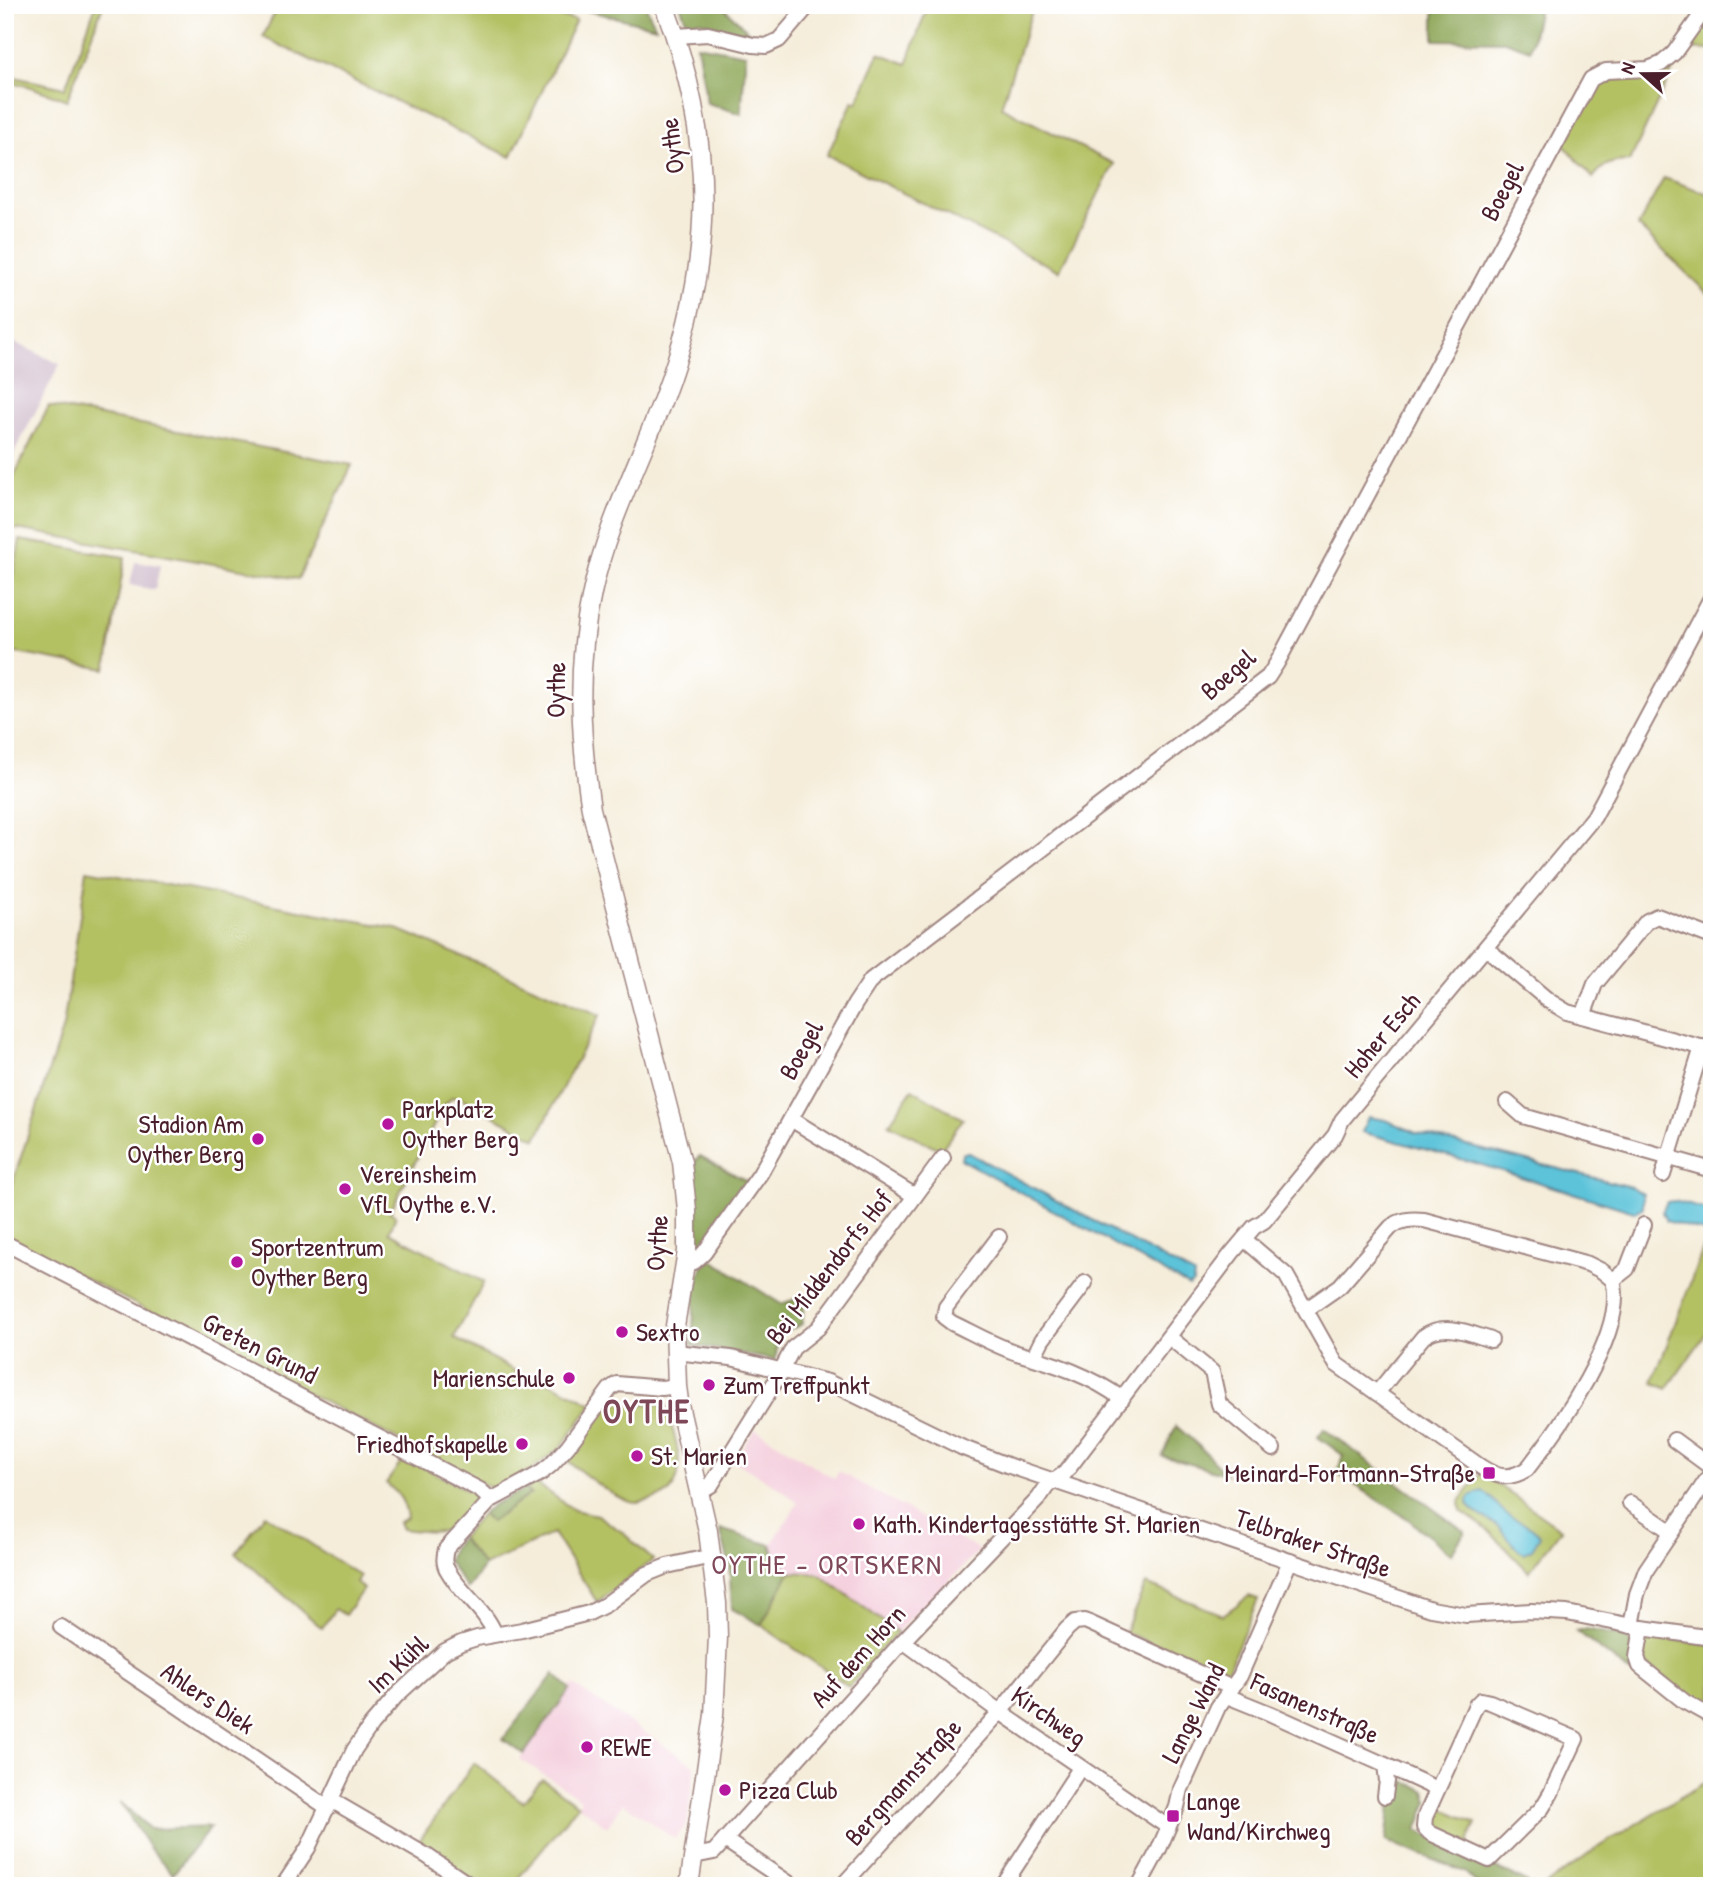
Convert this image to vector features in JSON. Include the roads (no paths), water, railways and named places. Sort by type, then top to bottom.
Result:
[{"type":"main road","name":"Oythe","points":[[664,5],[688,75],[704,167],[702,235],[695,297],[678,358],[607,542],[592,591],[584,639],[580,707],[583,756],[591,809],[682,1162],[687,1210],[685,1262],[675,1326],[677,1386],[712,1556],[717,1602],[718,1679],[690,1886]]},
{"type":"street","points":[[676,36],[708,34],[766,46],[779,40],[809,5]]},
{"type":"street","name":"Boegel","points":[[685,1262],[694,1262],[704,1253],[754,1185],[862,992],[880,971],[1268,677],[1591,79],[1606,71],[1648,69],[1661,64],[1675,53],[1708,5]]},
{"type":"street","name":"Hoher Esch","points":[[1055,1482],[1065,1473],[1254,1227],[1264,1220],[1335,1135],[1348,1113],[1594,817],[1712,596]]},
{"type":"street","points":[[1583,1016],[1595,984],[1647,921],[1657,916],[1667,918],[1712,936]]},
{"type":"street","points":[[1486,948],[1558,1008],[1707,1049],[1662,1175]]},
{"type":"street","points":[[1507,1102],[1523,1116],[1712,1170]]},
{"type":"street","name":"Bei Middendorfs Hof","points":[[791,1119],[915,1196]]},
{"type":"street","name":"Bei Middendorfs Hof","points":[[782,1369],[793,1348],[818,1328],[943,1158]]},
{"type":"street","points":[[1244,1240],[1286,1275],[1336,1364],[1489,1472],[1504,1478],[1516,1476],[1527,1469],[1591,1374],[1614,1312],[1616,1293],[1613,1280],[1588,1264],[1424,1220],[1410,1219],[1399,1221],[1391,1227],[1340,1286],[1307,1309]]},
{"type":"street","points":[[1613,1280],[1627,1269],[1644,1225]]},
{"type":"street","points":[[999,1237],[946,1307],[944,1317],[952,1324],[1110,1390],[1122,1399]]},
{"type":"street","name":"Greten Grund","points":[[5,1243],[480,1490],[491,1500]]},
{"type":"street","points":[[1034,1356],[1042,1340],[1085,1283]]},
{"type":"street","points":[[1377,1393],[1430,1331],[1450,1329],[1491,1340]]},
{"type":"street","points":[[1170,1338],[1212,1372],[1219,1404],[1273,1449]]},
{"type":"street","name":"Telbraker Straße","points":[[675,1352],[709,1354],[782,1369],[828,1382],[961,1447],[1055,1482],[1448,1613],[1466,1615],[1554,1612],[1712,1638]]},
{"type":"street","points":[[699,1492],[711,1485],[782,1369]]},
{"type":"street","points":[[495,1634],[490,1620],[447,1570],[443,1559],[446,1549],[491,1500],[551,1465],[610,1389],[617,1384],[662,1388],[677,1386]]},
{"type":"street","points":[[1674,1440],[1712,1470],[1646,1570],[1637,1594],[1637,1657],[1640,1666],[1685,1702],[1712,1717]]},
{"type":"street","name":"Auf dem Horn","points":[[694,1856],[714,1852],[903,1641],[1039,1498],[1047,1486],[1055,1482]]},
{"type":"street","points":[[1630,1503],[1670,1531]]},
{"type":"street","name":"Im Kühl","points":[[283,1886],[297,1867],[354,1750],[370,1725],[396,1696],[446,1651],[460,1643],[589,1614],[647,1574],[667,1566],[712,1556]]},
{"type":"street","name":"Lange Wand","points":[[1139,1886],[1168,1827],[1218,1707],[1240,1676],[1290,1561]]},
{"type":"street","name":"Fasanenstraße","points":[[1000,1712],[1067,1629],[1075,1622],[1085,1621],[1269,1713],[1437,1789]]},
{"type":"street","name":"Ahlers Diek","points":[[61,1627],[329,1804],[427,1856],[471,1886]]},
{"type":"street","name":"Kirchweg","points":[[903,1641],[1000,1712],[1168,1827]]},
{"type":"street","points":[[1481,1700],[1576,1739],[1542,1808],[1489,1860],[1430,1833],[1424,1827],[1425,1817],[1437,1789],[1476,1705],[1481,1700]]},
{"type":"street","name":"Bergmannstraße","points":[[842,1886],[1000,1712]]},
{"type":"street","name":"Fasanenstraße","points":[[1385,1765],[1385,1796]]},
{"type":"street","points":[[1003,1886],[1080,1768]]},
{"type":"street","points":[[725,1840],[793,1886]]},
{"type":"water","points":[[1368,1117],[1386,1120],[1416,1133],[1631,1187],[1643,1194],[1643,1208],[1634,1212],[1482,1165],[1362,1132]]},
{"type":"water","points":[[967,1152],[1194,1275],[1193,1283],[1189,1286],[961,1159],[962,1154]]},
{"type":"water","points":[[1674,1201],[1712,1211],[1712,1234],[1666,1221],[1662,1212],[1667,1202]]},
{"type":"water","points":[[1482,1491],[1507,1514],[1537,1532],[1540,1536],[1532,1549],[1524,1553],[1520,1551],[1500,1528],[1469,1506],[1468,1501],[1472,1496]]},
{"type":"place","name":"Parkplatz Oyther Berg","points":[[388,1124]]},
{"type":"place","name":"Stadion Am Oyther Berg","points":[[258,1139]]},
{"type":"place","name":"Vereinsheim VfL Oythe e.V.","points":[[345,1189]]},
{"type":"place","name":"Sportzentrum Oyther Berg","points":[[237,1262]]},
{"type":"place","name":"Sextro","points":[[622,1332]]},
{"type":"place","name":"Marienschule","points":[[569,1378]]},
{"type":"place","name":"Zum Treffpunkt","points":[[709,1385]]},
{"type":"place","name":"Friedhofskapelle","points":[[522,1444]]},
{"type":"place","name":"St. Marien","points":[[637,1456]]},
{"type":"place","name":"Meinard-Fortmann-Straße","points":[[1489,1473]]},
{"type":"place","name":"Kath. Kindertagesstätte St. Marien","points":[[859,1524]]},
{"type":"place","name":"REWE","points":[[587,1747]]},
{"type":"place","name":"Pizza Club","points":[[725,1790]]},
{"type":"place","name":"Lange Wand/Kirchweg","points":[[1173,1816]]},
{"type":"district","name":"OYTHE","points":[[647,1411]]},
{"type":"district","name":"OYTHE - ORTSKERN","points":[[827,1564]]}]
